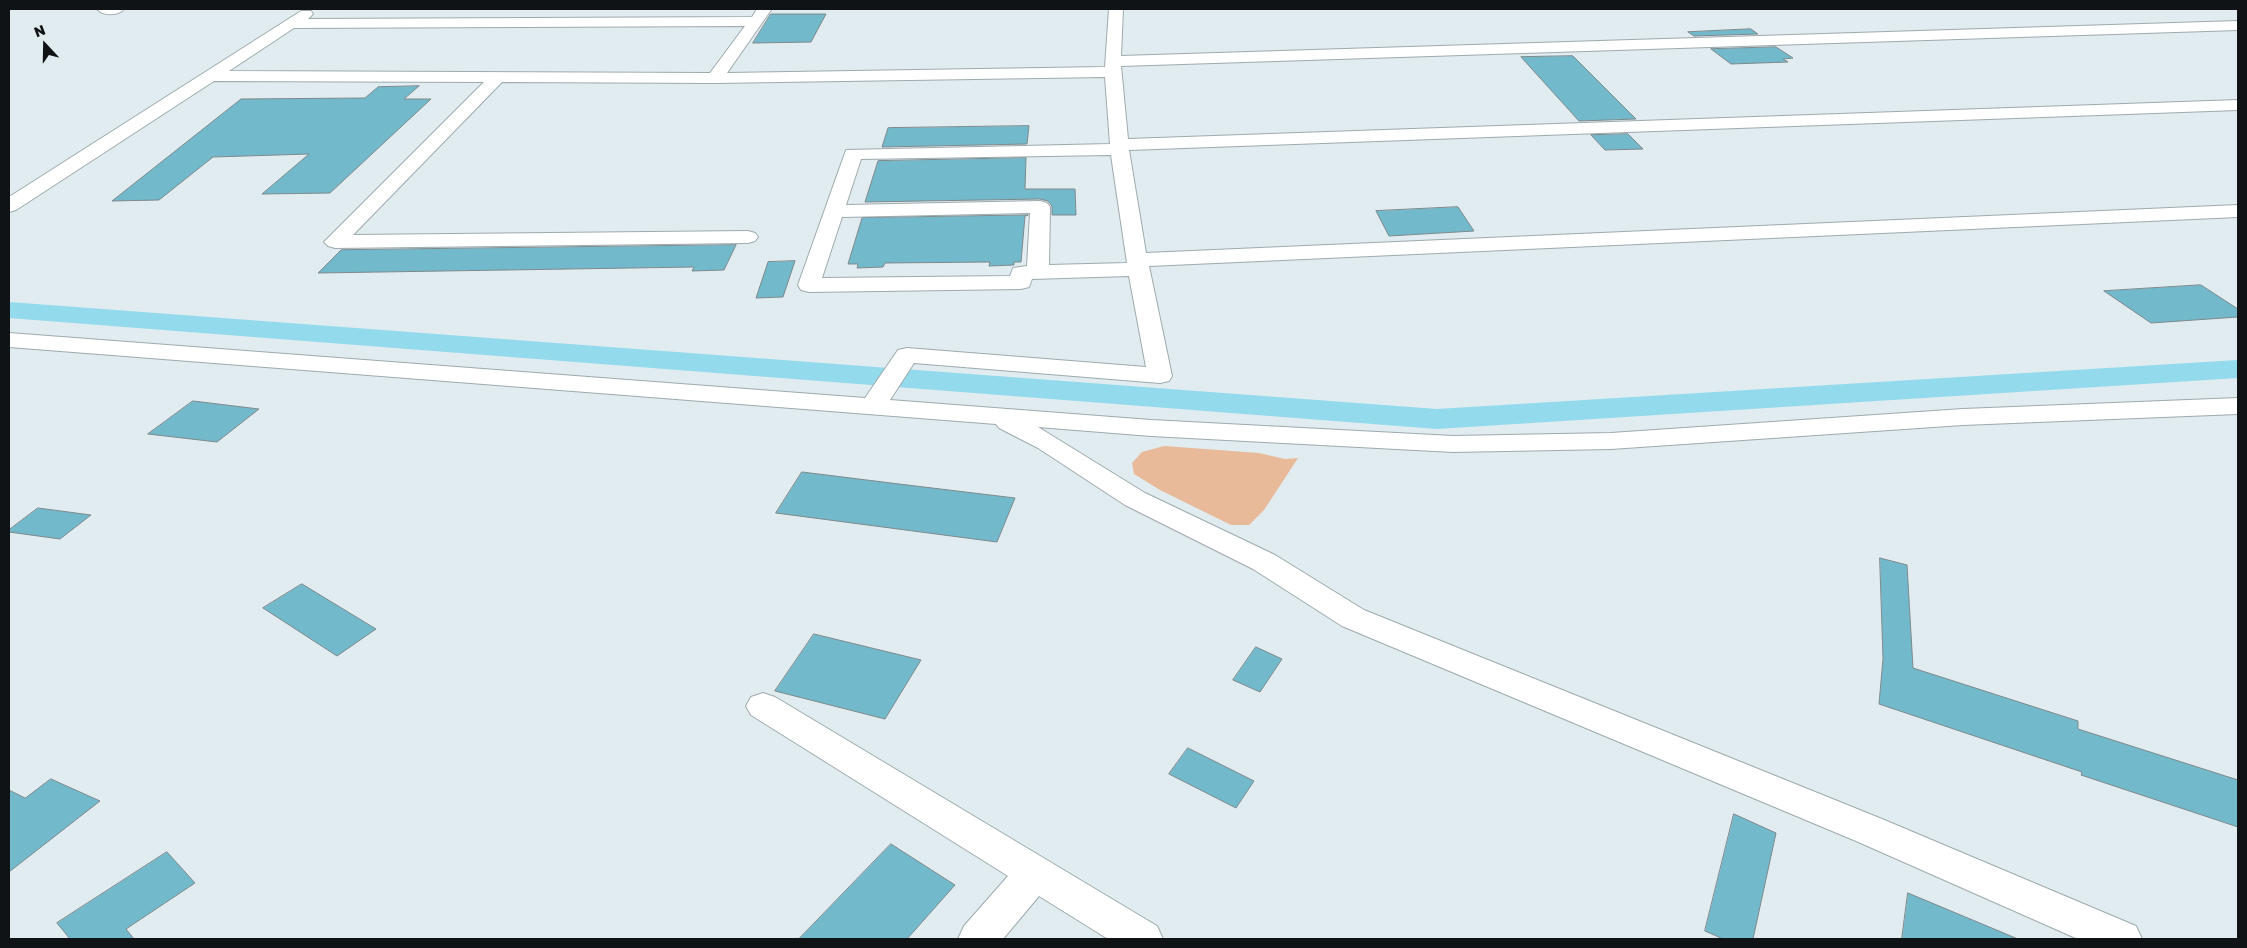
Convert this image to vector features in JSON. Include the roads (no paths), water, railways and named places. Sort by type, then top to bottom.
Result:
[{"type":"street","points":[[104,9],[117,9]]},
{"type":"street","points":[[9,206],[314,9]]},
{"type":"street","points":[[872,406],[907,355],[1160,376],[1138,264],[1121,147],[1114,67],[1116,9]]},
{"type":"street","points":[[290,24],[761,15]]},
{"type":"street","points":[[715,78],[761,15]]},
{"type":"street","points":[[211,76],[715,78],[1114,67],[2238,25]]},
{"type":"street","points":[[497,78],[345,232],[744,232]]},
{"type":"street","points":[[2238,105],[1121,147],[853,154],[809,285],[1021,282],[1021,273],[1138,264],[2238,211]]},
{"type":"street","points":[[831,219],[1040,224],[1038,273]]},
{"type":"street","points":[[9,340],[1161,428],[1454,444],[1611,441],[1963,417],[2238,406]]},
{"type":"street","points":[[997,416],[1047,442],[1135,499],[1264,562],[1353,618],[1860,826],[2122,939]]},
{"type":"street","points":[[763,706],[1143,939]]},
{"type":"street","points":[[978,939],[1035,873]]},
{"type":"waterway","points":[[9,310],[1437,419],[2238,369]]}]
